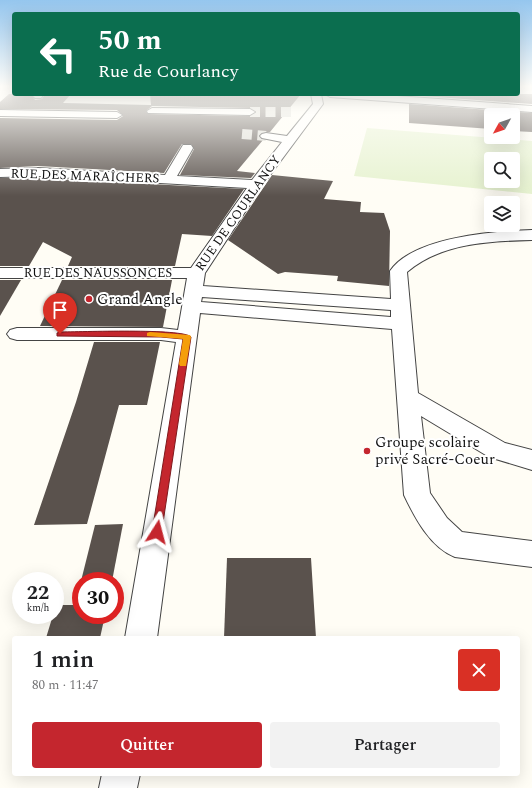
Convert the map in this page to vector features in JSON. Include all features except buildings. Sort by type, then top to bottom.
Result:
[{"type":"street","name":"RUE DE COURLANCY","points":[[141,636],[194,290],[256,184],[290,140],[300,123]]},
{"type":"street","name":"RUE DE COURLANCY","points":[[266,136],[290,140]]},
{"type":"street","name":"RUE DES MARAÎCHERS","points":[[169,179],[187,148]]},
{"type":"street","name":"RUE DES MARAÎCHERS","points":[[0,172],[256,184]]},
{"type":"street","points":[[532,235],[496,236],[468,240],[438,248],[411,260],[398,271],[417,495],[437,527],[456,544],[532,554]]},
{"type":"street","name":"RUE DES NAUSSONCES","points":[[0,274],[194,290],[401,315]]},
{"type":"street","points":[[17,334],[161,334],[187,337]]},
{"type":"street","points":[[409,398],[498,450],[532,460]]},
{"type":"street","points":[[118,788],[121,776]]},
{"type":"green space","points":[[367,128],[484,137],[484,144],[520,144],[520,140],[532,141],[532,194],[354,176]]},
{"type":"tunnel","points":[[242,134],[266,136]]},
{"type":"slow traffic","points":[[150,334],[187,337],[183,364]]},
{"type":"place","name":"Grand Angle","points":[[89,299]]},
{"type":"place","name":"Groupe scolaire privé Sacré-Coeur","points":[[367,451]]},
{"type":"route","points":[[60,334],[161,334],[187,337],[157,532]]}]
